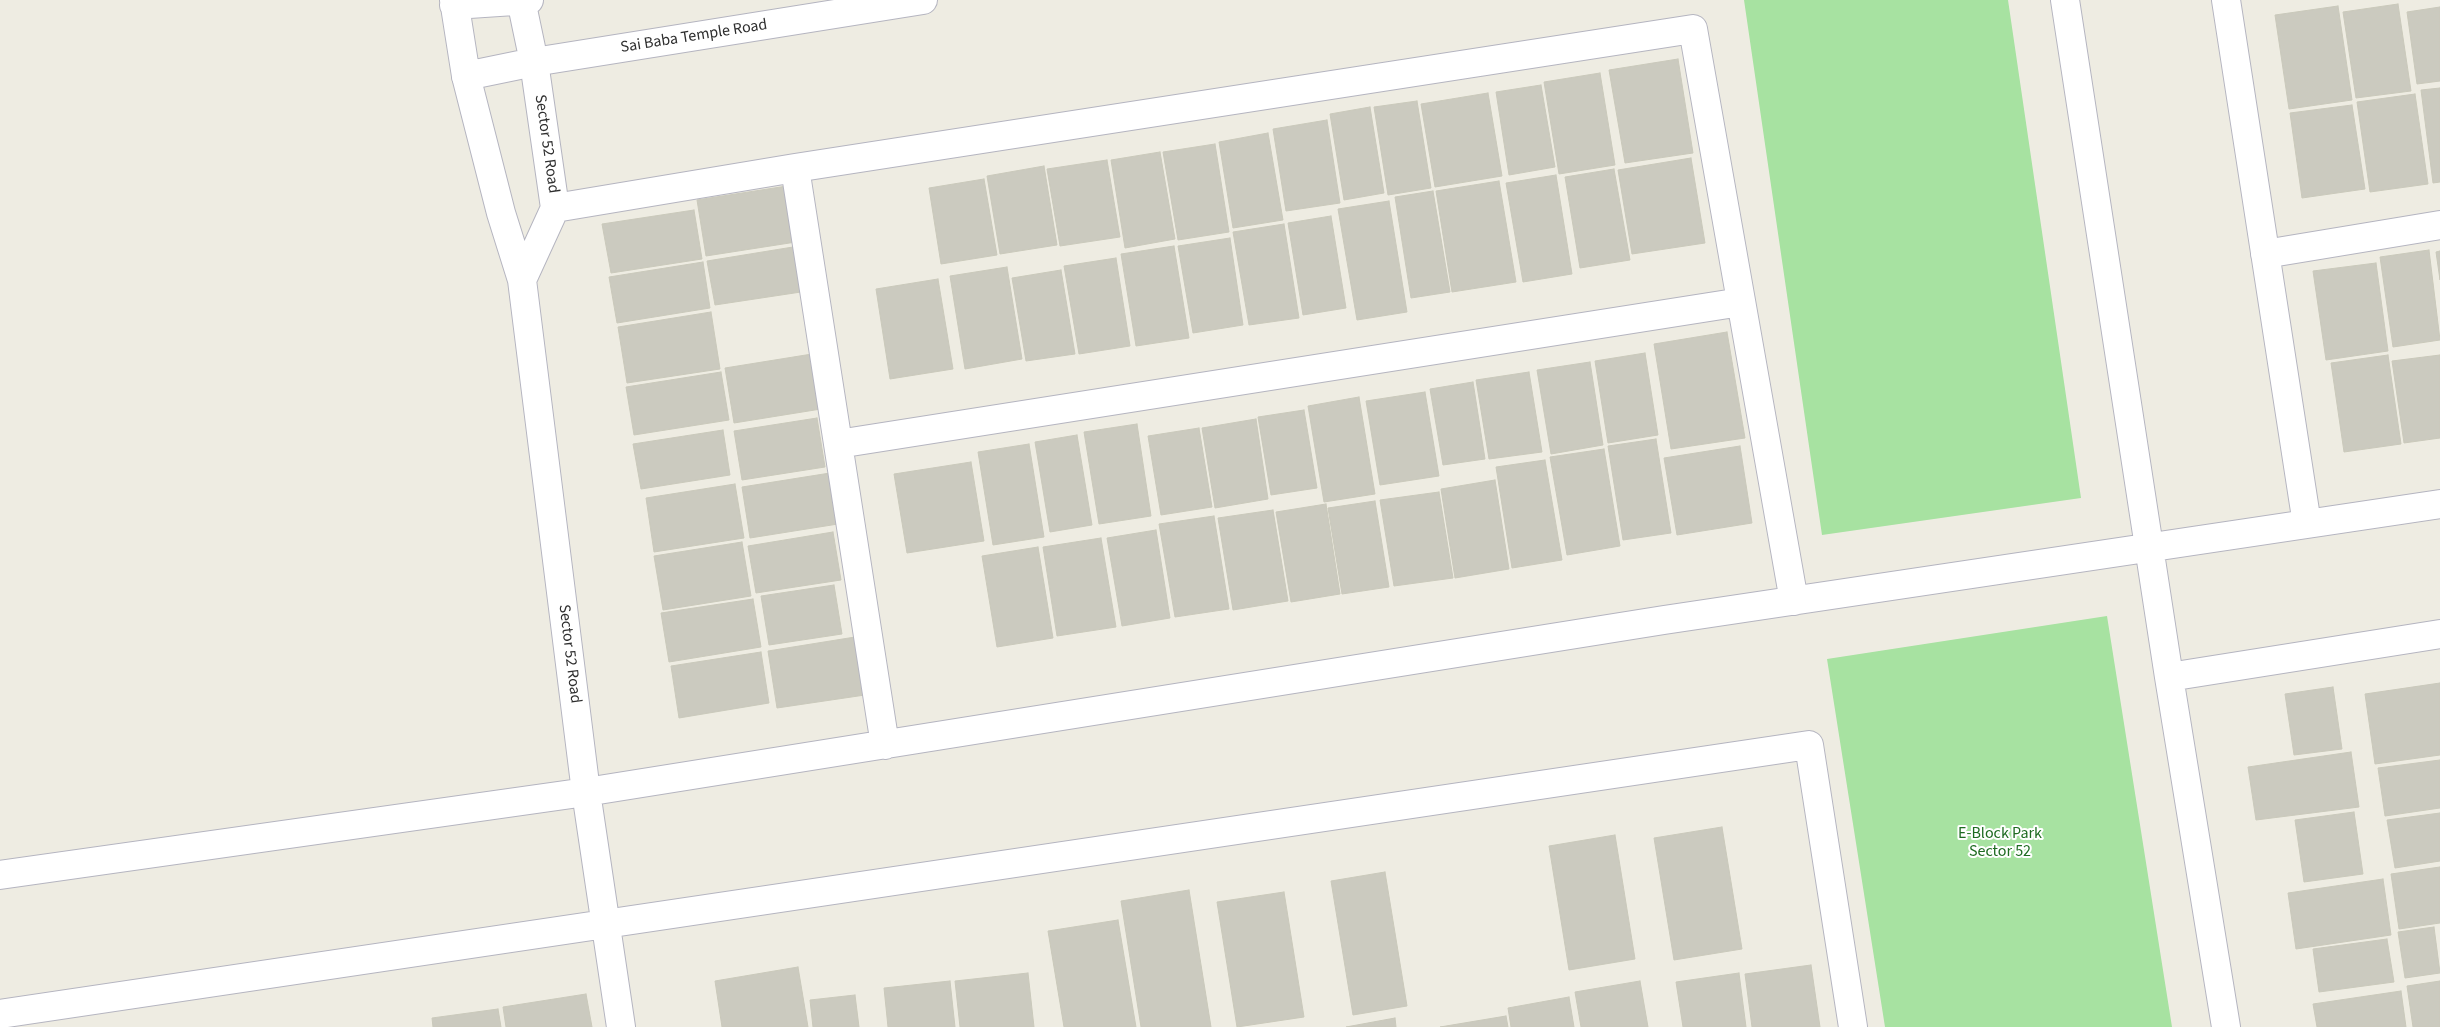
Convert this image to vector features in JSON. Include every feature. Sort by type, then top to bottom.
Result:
[{"type":"street","name":"Sector 52 Road","points":[[522,280],[555,208],[524,0]]},
{"type":"street","points":[[454,2],[524,0]]},
{"type":"street","name":"Sai Baba Temple Road","points":[[466,76],[534,62],[923,0]]},
{"type":"street","points":[[2065,0],[2169,677],[2226,1027]]},
{"type":"street","points":[[2226,0],[2307,524]]},
{"type":"street","name":"Sector 52 Road","points":[[454,2],[466,76],[501,214],[522,280],[586,792],[621,1027]]},
{"type":"street","points":[[555,208],[795,168],[1693,29],[1794,601]]},
{"type":"street","points":[[795,168],[885,744]]},
{"type":"street","points":[[2265,254],[2440,225]]},
{"type":"street","points":[[838,444],[1741,302]]},
{"type":"street","points":[[0,875],[586,792],[1794,601],[2440,504]]},
{"type":"street","points":[[2169,677],[2440,634]]},
{"type":"street","points":[[0,1014],[1809,745],[1853,1027]]},
{"type":"green space","points":[[1744,0],[2008,0],[2081,498],[1822,535]]},
{"type":"green space","name":"E-Block Park Sector 52","points":[[2107,616],[2172,1027],[1885,1027],[1827,659]]},
{"type":"building","points":[[2398,4],[2411,91],[2356,98],[2343,12]]},
{"type":"building","points":[[2338,6],[2352,100],[2289,109],[2275,15]]},
{"type":"building","points":[[2440,7],[2440,81],[2417,84],[2407,12]]},
{"type":"building","points":[[1678,59],[1693,153],[1625,163],[1609,70]]},
{"type":"building","points":[[1600,73],[1615,165],[1559,174],[1544,82]]},
{"type":"building","points":[[1541,85],[1555,167],[1509,175],[1496,92]]},
{"type":"building","points":[[2440,88],[2440,182],[2433,183],[2421,90]]},
{"type":"building","points":[[1488,93],[1502,176],[1435,187],[1421,104]]},
{"type":"building","points":[[2415,94],[2428,184],[2370,192],[2357,102]]},
{"type":"building","points":[[1417,101],[1431,188],[1388,195],[1374,107]]},
{"type":"building","points":[[2352,105],[2365,189],[2302,198],[2290,113]]},
{"type":"building","points":[[1370,107],[1384,193],[1344,200],[1330,114]]},
{"type":"building","points":[[1327,120],[1340,203],[1286,211],[1273,129]]},
{"type":"building","points":[[1268,133],[1283,220],[1233,228],[1219,142]]},
{"type":"building","points":[[1215,144],[1229,232],[1178,240],[1163,152]]},
{"type":"building","points":[[1160,152],[1175,239],[1125,248],[1111,160]]},
{"type":"building","points":[[1691,158],[1705,243],[1632,254],[1618,170]]},
{"type":"building","points":[[1107,160],[1120,237],[1060,246],[1047,169]]},
{"type":"building","points":[[1044,166],[1057,245],[1000,254],[987,176]]},
{"type":"building","points":[[1614,169],[1630,260],[1580,268],[1565,177]]},
{"type":"building","points":[[1556,175],[1572,274],[1523,282],[1506,183]]},
{"type":"building","points":[[984,179],[997,255],[941,264],[929,188]]},
{"type":"building","points":[[1499,181],[1516,282],[1452,292],[1436,191]]},
{"type":"building","points":[[787,186],[796,242],[706,256],[697,200]]},
{"type":"building","points":[[1433,191],[1450,292],[1411,298],[1395,197]]},
{"type":"building","points":[[1389,201],[1407,312],[1357,320],[1338,209]]},
{"type":"building","points":[[694,210],[702,259],[611,273],[602,224]]},
{"type":"building","points":[[1331,216],[1346,308],[1303,315],[1288,223]]},
{"type":"building","points":[[1284,224],[1299,318],[1249,325],[1233,232]]},
{"type":"building","points":[[1230,238],[1243,325],[1193,333],[1178,246]]},
{"type":"building","points":[[1174,246],[1189,338],[1136,346],[1121,254]]},
{"type":"building","points":[[793,247],[801,292],[715,305],[707,261]]},
{"type":"building","points":[[2429,250],[2440,340],[2393,347],[2380,257]]},
{"type":"building","points":[[2440,251],[2440,280],[2436,252]]},
{"type":"building","points":[[1116,258],[1130,346],[1079,354],[1064,266]]},
{"type":"building","points":[[703,262],[710,308],[617,323],[609,277]]},
{"type":"building","points":[[2376,263],[2388,351],[2326,360],[2313,271]]},
{"type":"building","points":[[1007,267],[1022,359],[965,369],[950,276]]},
{"type":"building","points":[[1061,270],[1075,354],[1026,361],[1012,278]]},
{"type":"building","points":[[938,279],[953,369],[890,379],[876,289]]},
{"type":"building","points":[[711,312],[720,369],[627,383],[618,327]]},
{"type":"building","points":[[1727,332],[1745,438],[1671,449],[1654,344]]},
{"type":"building","points":[[1645,353],[1658,435],[1608,443],[1595,361]]},
{"type":"building","points":[[812,354],[821,409],[734,423],[725,368]]},
{"type":"building","points":[[2388,355],[2401,444],[2344,452],[2331,363]]},
{"type":"building","points":[[2440,355],[2440,438],[2404,443],[2392,361]]},
{"type":"building","points":[[1590,362],[1603,445],[1551,454],[1537,370]]},
{"type":"building","points":[[721,372],[729,420],[634,435],[626,387]]},
{"type":"building","points":[[1529,372],[1542,452],[1489,459],[1476,380]]},
{"type":"building","points":[[1473,382],[1485,459],[1443,465],[1430,389]]},
{"type":"building","points":[[1425,392],[1439,476],[1380,485],[1366,401]]},
{"type":"building","points":[[1359,397],[1375,494],[1324,502],[1308,406]]},
{"type":"building","points":[[1304,410],[1317,488],[1271,495],[1258,417]]},
{"type":"building","points":[[817,418],[825,467],[742,480],[734,431]]},
{"type":"building","points":[[1256,419],[1268,499],[1215,508],[1202,428]]},
{"type":"building","points":[[1137,424],[1151,516],[1099,524],[1084,432]]},
{"type":"building","points":[[1199,428],[1212,507],[1161,515],[1148,436]]},
{"type":"building","points":[[723,430],[730,475],[641,489],[633,444]]},
{"type":"building","points":[[1077,435],[1092,525],[1050,532],[1035,442]]},
{"type":"building","points":[[1656,439],[1671,533],[1623,540],[1608,446]]},
{"type":"building","points":[[1029,444],[1044,537],[993,545],[978,452]]},
{"type":"building","points":[[1740,446],[1752,523],[1677,535],[1664,458]]},
{"type":"building","points":[[1604,449],[1620,546],[1567,555],[1550,457]]},
{"type":"building","points":[[1545,460],[1562,560],[1512,568],[1496,467]]},
{"type":"building","points":[[971,462],[984,541],[907,553],[894,474]]},
{"type":"building","points":[[830,473],[838,524],[750,538],[742,487]]},
{"type":"building","points":[[1495,480],[1509,569],[1455,578],[1441,489]]},
{"type":"building","points":[[735,484],[744,538],[654,552],[646,498]]},
{"type":"building","points":[[1439,492],[1453,578],[1394,586],[1380,500]]},
{"type":"building","points":[[1375,501],[1389,587],[1342,594],[1328,508]]},
{"type":"building","points":[[1326,504],[1340,594],[1291,602],[1276,512]]},
{"type":"building","points":[[1273,510],[1288,601],[1233,610],[1218,518]]},
{"type":"building","points":[[1214,516],[1229,609],[1175,617],[1159,524]]},
{"type":"building","points":[[1156,530],[1170,618],[1122,626],[1107,538]]},
{"type":"building","points":[[833,532],[841,580],[756,593],[748,546]]},
{"type":"building","points":[[1101,538],[1116,627],[1057,636],[1043,547]]},
{"type":"building","points":[[742,542],[751,596],[663,610],[654,556]]},
{"type":"building","points":[[1038,547],[1053,638],[997,647],[982,556]]},
{"type":"building","points":[[834,585],[842,634],[769,645],[761,596]]},
{"type":"building","points":[[753,599],[761,647],[669,662],[661,613]]},
{"type":"building","points":[[855,637],[865,695],[777,708],[768,651]]},
{"type":"building","points":[[761,652],[769,703],[679,718],[671,666]]},
{"type":"building","points":[[2440,683],[2440,755],[2375,764],[2365,694]]},
{"type":"building","points":[[2333,687],[2342,749],[2294,755],[2285,694]]},
{"type":"building","points":[[2351,752],[2359,807],[2256,820],[2248,767]]},
{"type":"building","points":[[2440,760],[2440,808],[2385,816],[2378,768]]},
{"type":"building","points":[[2354,812],[2363,874],[2304,882],[2295,820]]},
{"type":"building","points":[[2440,813],[2440,861],[2395,868],[2387,820]]},
{"type":"building","points":[[1722,827],[1742,949],[1674,960],[1654,838]]},
{"type":"building","points":[[1615,835],[1635,959],[1569,970],[1549,846]]},
{"type":"building","points":[[2440,867],[2440,923],[2399,929],[2391,874]]},
{"type":"building","points":[[1385,872],[1407,1006],[1353,1015],[1331,881]]},
{"type":"building","points":[[2383,879],[2391,935],[2296,949],[2288,893]]},
{"type":"building","points":[[1189,890],[1211,1027],[1141,1027],[1121,901]]},
{"type":"building","points":[[1284,892],[1304,1017],[1237,1027],[1217,902]]},
{"type":"building","points":[[1118,920],[1136,1027],[1064,1027],[1048,931]]},
{"type":"building","points":[[2434,927],[2440,973],[2405,978],[2398,932]]},
{"type":"building","points":[[2387,939],[2394,982],[2319,992],[2313,949]]},
{"type":"building","points":[[1811,965],[1820,1027],[1752,1027],[1745,974]]},
{"type":"building","points":[[798,967],[808,1027],[722,1027],[715,981]]},
{"type":"building","points":[[1028,973],[1034,1027],[960,1027],[955,981]]},
{"type":"building","points":[[1739,973],[1746,1027],[1683,1027],[1676,982]]},
{"type":"building","points":[[950,981],[955,1027],[888,1027],[884,988]]},
{"type":"building","points":[[1640,981],[1648,1027],[1581,1027],[1575,992]]},
{"type":"building","points":[[2440,981],[2440,1027],[2413,1027],[2407,986]]},
{"type":"building","points":[[2401,991],[2406,1027],[2317,1027],[2313,1004]]},
{"type":"building","points":[[586,994],[592,1027],[506,1027],[503,1007]]},
{"type":"building","points":[[855,995],[859,1027],[813,1027],[810,1000]]},
{"type":"building","points":[[1569,997],[1574,1027],[1511,1027],[1508,1008]]},
{"type":"building","points":[[498,1009],[501,1027],[433,1027],[432,1018]]},
{"type":"building","points":[[1506,1016],[1508,1027],[1440,1027]]},
{"type":"building","points":[[1395,1018],[1396,1027],[1346,1027]]}]
